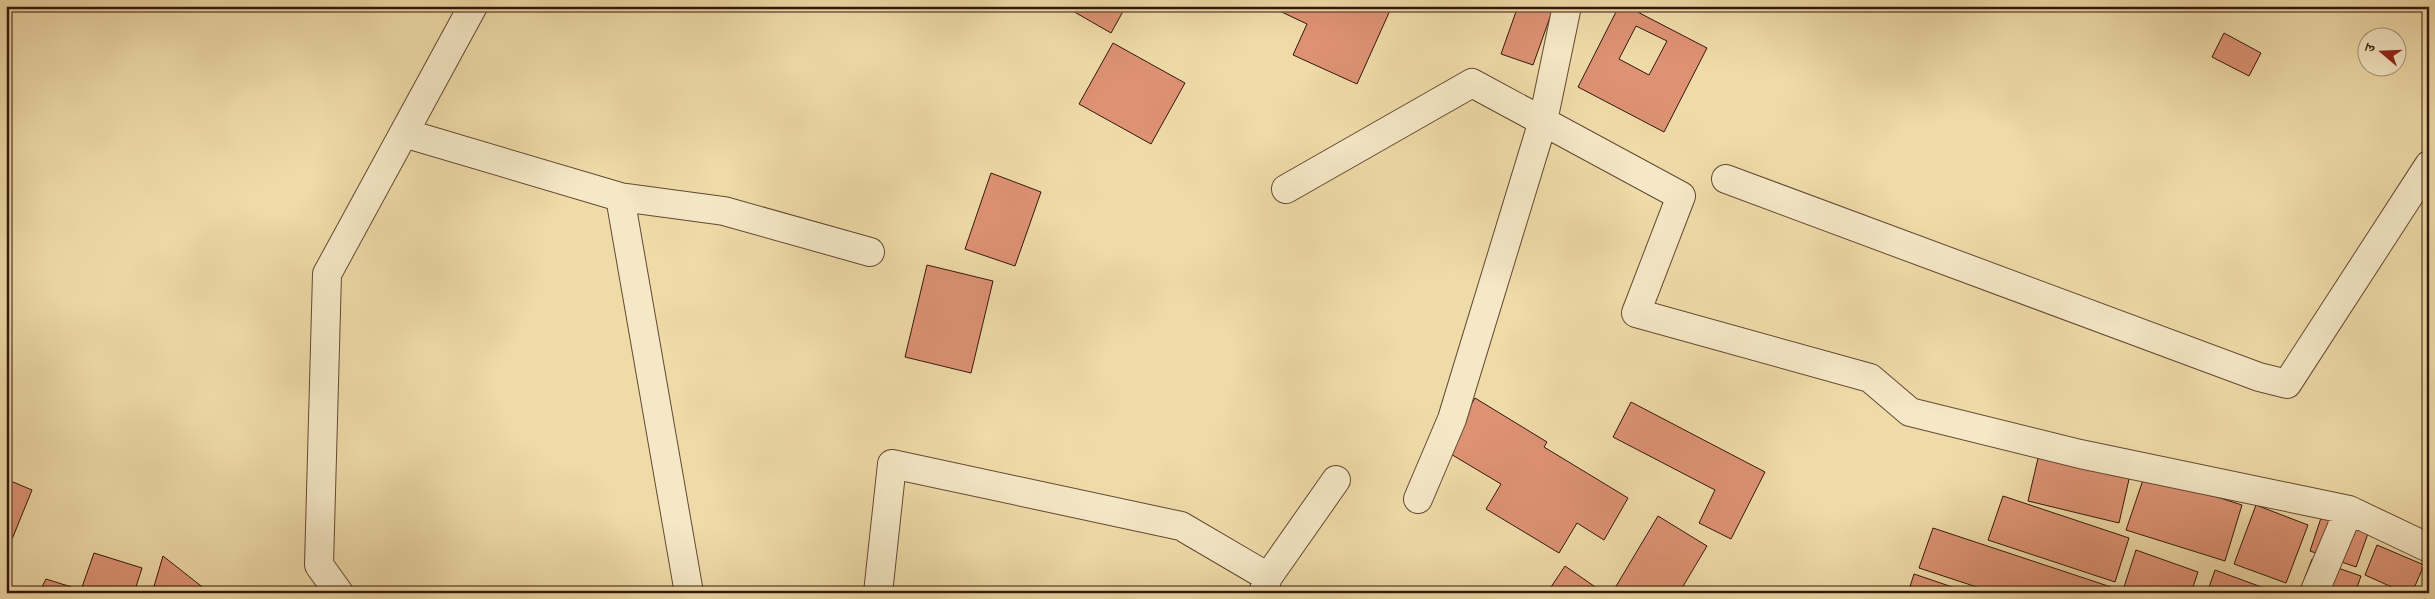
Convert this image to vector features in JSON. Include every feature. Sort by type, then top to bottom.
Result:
[{"type":"street","points":[[339,593],[320,565],[327,274],[473,6]]},
{"type":"street","points":[[1418,499],[1452,419],[1543,121],[1567,6]]},
{"type":"street","points":[[1286,189],[1472,83],[1681,196],[1636,313],[1870,378],[1910,412],[2080,454],[2349,510],[2429,548]]},
{"type":"street","points":[[404,133],[620,197],[724,210],[870,252]]},
{"type":"street","points":[[1726,179],[2259,377],[2287,384],[2429,165]]},
{"type":"street","points":[[620,197],[689,593]]},
{"type":"street","points":[[878,593],[892,464],[1181,526],[1265,585],[1336,480]]},
{"type":"street","points":[[2314,593],[2349,510]]},
{"type":"building","points":[[1064,6],[1126,6],[1111,33]]},
{"type":"building","points":[[1269,6],[1392,6],[1357,84],[1293,55],[1307,24]]},
{"type":"building","points":[[1518,6],[1554,6],[1533,65],[1501,54]]},
{"type":"building","points":[[1619,6],[1626,6],[1707,48],[1664,132],[1578,87]],"holes":[[[1636,26],[1667,41],[1649,75],[1619,59]]]},
{"type":"building","points":[[2224,33],[2261,53],[2249,76],[2212,57]]},
{"type":"building","points":[[1113,43],[1185,83],[1151,144],[1079,104]]},
{"type":"building","points":[[991,173],[1041,192],[1015,266],[965,249]]},
{"type":"building","points":[[927,265],[993,281],[971,373],[905,357]]},
{"type":"building","points":[[1475,398],[1547,442],[1544,447],[1628,498],[1604,540],[1577,523],[1559,553],[1486,509],[1501,484],[1444,450]]},
{"type":"building","points":[[1631,402],[1765,472],[1731,539],[1699,523],[1715,490],[1613,437]]},
{"type":"building","points":[[2039,454],[2130,475],[2119,523],[2028,501]]},
{"type":"building","points":[[2145,474],[2242,505],[2225,561],[2126,530]]},
{"type":"building","points":[[6,479],[32,490],[6,554]]},
{"type":"building","points":[[2003,496],[2129,538],[2115,582],[1988,540]]},
{"type":"building","points":[[2256,505],[2308,525],[2286,583],[2234,564]]},
{"type":"building","points":[[2323,512],[2370,528],[2356,567],[2310,551]]},
{"type":"building","points":[[1658,516],[1707,546],[1679,593],[1612,593]]},
{"type":"building","points":[[1933,528],[2111,587],[2109,593],[1995,593],[1919,568]]},
{"type":"building","points":[[2377,545],[2424,565],[2412,593],[2405,593],[2365,575]]},
{"type":"building","points":[[2136,550],[2198,572],[2191,593],[2122,593]]},
{"type":"building","points":[[94,553],[142,568],[134,593],[39,593],[46,579],[81,590]]},
{"type":"building","points":[[163,556],[210,593],[152,593]]},
{"type":"building","points":[[2312,559],[2361,576],[2355,593],[2299,593]]},
{"type":"building","points":[[1565,566],[1604,593],[1547,593]]},
{"type":"building","points":[[2215,570],[2278,593],[2207,593]]},
{"type":"building","points":[[1914,574],[1970,593],[1908,593]]}]
